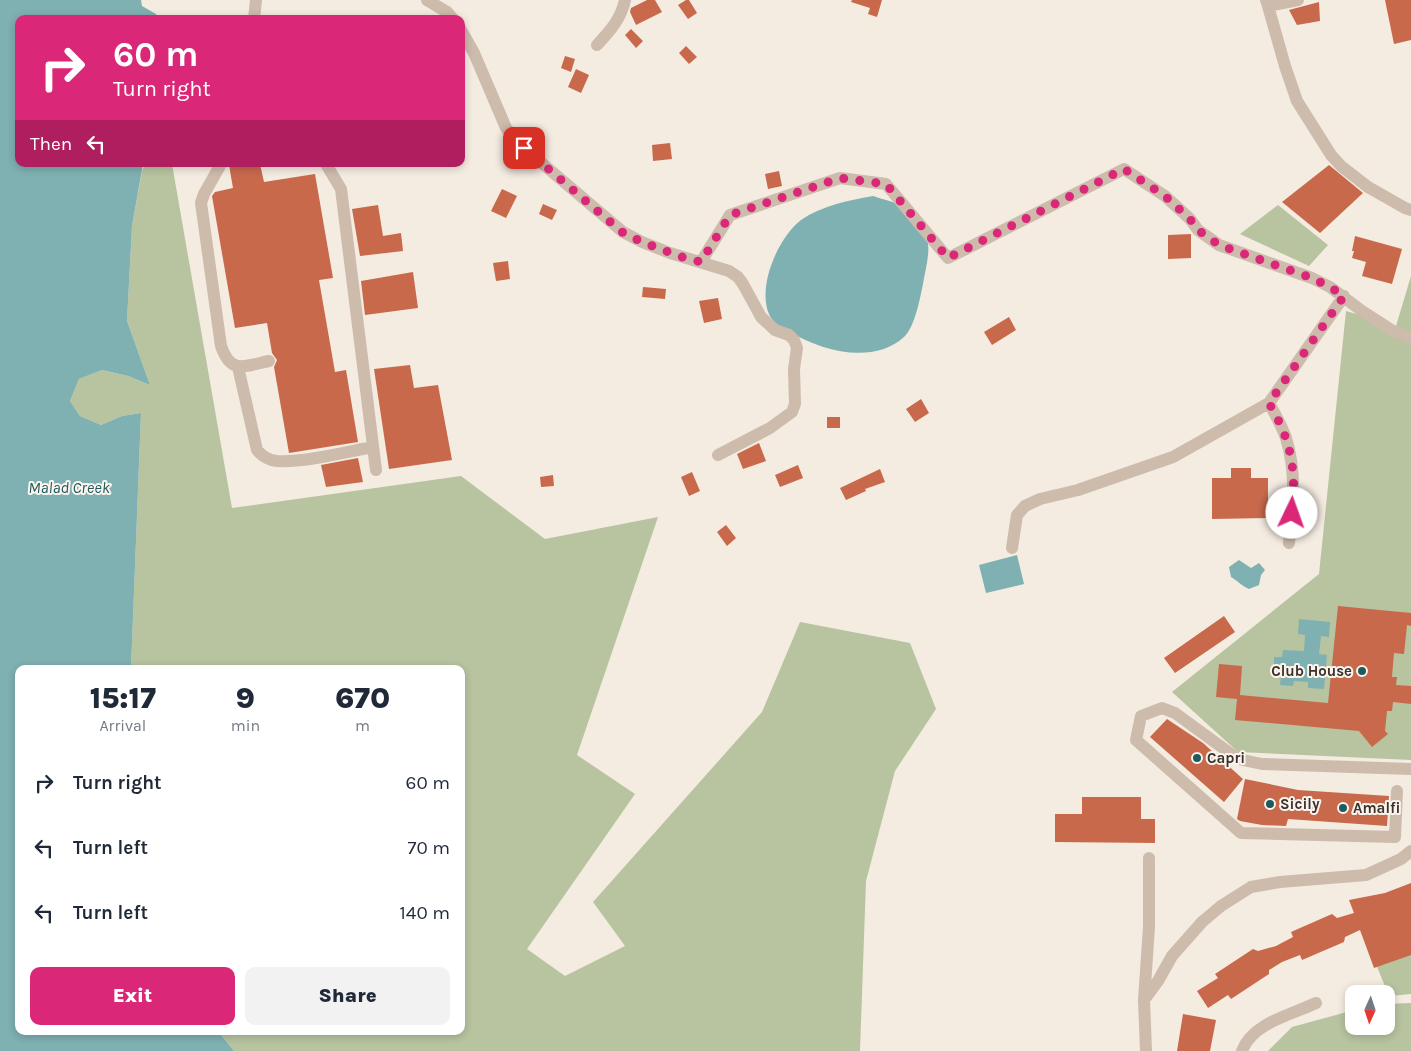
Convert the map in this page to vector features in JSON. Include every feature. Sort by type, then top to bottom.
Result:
[{"type":"street","points":[[254,15],[256,0]]},
{"type":"street","points":[[427,0],[450,15]]},
{"type":"street","points":[[597,45],[614,27],[623,11],[625,0]]},
{"type":"street","points":[[1298,0],[1267,3],[1297,101],[1331,155],[1341,166],[1368,188],[1411,210]]},
{"type":"street","points":[[465,37],[474,53],[506,128],[524,148],[622,232],[642,242],[682,257],[729,271],[738,277],[761,317],[775,330],[789,335],[794,340],[796,348],[794,368],[796,404],[792,412],[770,428],[718,455]]},
{"type":"street","points":[[219,167],[201,203],[221,346],[225,358],[238,367],[269,361]]},
{"type":"street","points":[[328,167],[341,189],[376,470]]},
{"type":"street","points":[[701,262],[730,215],[840,178],[886,184],[948,258],[1124,169],[1165,196],[1190,219],[1198,230],[1219,245],[1312,278],[1344,296],[1385,326],[1411,338]]},
{"type":"street","points":[[1012,548],[1017,515],[1024,506],[1040,499],[1078,490],[1173,457],[1269,403],[1344,296]]},
{"type":"street","points":[[238,367],[257,450],[263,457],[276,461],[300,460],[373,447]]},
{"type":"street","points":[[1269,403],[1286,438],[1293,470],[1294,498],[1289,544]]},
{"type":"street","points":[[1397,791],[1395,837],[1241,833],[1136,740],[1141,716],[1162,708],[1175,713],[1238,759],[1262,764],[1411,769]]},
{"type":"street","points":[[1144,1000],[1158,981],[1172,956],[1202,922],[1221,906],[1251,887],[1280,882],[1366,875],[1401,859],[1411,851]]},
{"type":"street","points":[[1146,1051],[1144,1000],[1149,927],[1149,858]]},
{"type":"street","points":[[1242,1051],[1245,1042],[1265,1025],[1316,1003]]},
{"type":"green space","points":[[144,167],[173,167],[232,508],[461,476],[545,539],[658,517],[577,755],[635,794],[527,949],[565,976],[625,946],[593,902],[762,712],[800,622],[910,643],[936,709],[895,771],[866,881],[860,1051],[234,1051],[221,1035],[465,1035],[465,665],[131,665],[141,413],[122,416],[101,425],[80,416],[70,401],[79,379],[102,370],[128,376],[150,385],[127,321],[132,226]]},
{"type":"green space","points":[[1278,205],[1328,245],[1309,266],[1240,234]]},
{"type":"green space","points":[[1411,276],[1411,760],[1238,752],[1172,692],[1319,574],[1346,311],[1396,326]]},
{"type":"green space","points":[[1411,946],[1411,994],[1395,995],[1395,985],[1384,985],[1375,962]]},
{"type":"green space","points":[[1411,1003],[1411,1051],[1268,1051],[1292,1027],[1345,1012],[1345,1035],[1395,1035],[1395,1004]]},
{"type":"water","name":"Malad Creek","points":[[0,0],[141,0],[142,6],[156,15],[15,15],[15,167],[142,167],[132,226],[127,321],[150,385],[128,376],[102,370],[79,379],[70,401],[80,416],[101,425],[122,416],[141,413],[131,665],[15,665],[15,1035],[221,1035],[234,1051],[0,1051]]},
{"type":"water","points":[[873,196],[901,206],[916,222],[927,238],[928,255],[923,284],[916,312],[908,332],[892,346],[878,351],[863,353],[847,352],[817,345],[774,322],[768,311],[766,298],[767,283],[776,253],[792,228],[809,215],[827,207]]},
{"type":"water","points":[[1017,555],[1024,584],[986,593],[979,565]]},
{"type":"water","points":[[1239,560],[1251,568],[1259,563],[1265,570],[1261,575],[1259,585],[1249,589],[1231,577],[1229,567]]},
{"type":"water","points":[[1299,619],[1330,622],[1329,637],[1321,636],[1319,654],[1327,655],[1324,689],[1308,688],[1308,682],[1294,681],[1293,686],[1280,685],[1282,667],[1274,666],[1274,657],[1282,657],[1283,650],[1304,651],[1305,635],[1298,634]]},
{"type":"building","points":[[647,0],[655,0],[662,12],[636,25],[630,12],[631,8]]},
{"type":"building","points":[[689,0],[697,13],[688,19],[678,5]]},
{"type":"building","points":[[852,0],[882,0],[877,17],[868,14],[870,8],[851,2]]},
{"type":"building","points":[[1385,0],[1411,0],[1411,40],[1394,44]]},
{"type":"building","points":[[1319,2],[1320,21],[1297,25],[1289,10]]},
{"type":"building","points":[[631,29],[643,41],[636,48],[625,35]]},
{"type":"building","points":[[686,46],[697,57],[689,64],[679,53]]},
{"type":"building","points":[[565,56],[575,59],[571,72],[561,68]]},
{"type":"building","points":[[576,69],[589,75],[581,93],[568,87]]},
{"type":"building","points":[[670,143],[672,159],[653,161],[652,145]]},
{"type":"building","points":[[1329,165],[1363,193],[1320,233],[1282,202]]},
{"type":"building","points":[[229,167],[261,167],[264,182],[315,174],[333,278],[319,280],[335,372],[346,370],[358,442],[289,453],[274,367],[277,360],[272,353],[267,323],[235,328],[212,196],[215,192],[233,188]]},
{"type":"building","points":[[779,171],[782,186],[768,189],[765,174]]},
{"type":"building","points":[[502,189],[517,196],[506,218],[491,211]]},
{"type":"building","points":[[543,204],[557,210],[552,220],[539,214]]},
{"type":"building","points":[[378,205],[383,236],[401,233],[403,251],[360,256],[352,209]]},
{"type":"building","points":[[1191,234],[1191,258],[1168,259],[1168,235]]},
{"type":"building","points":[[1355,236],[1402,249],[1392,284],[1362,276],[1366,262],[1352,258]]},
{"type":"building","points":[[508,261],[510,279],[496,281],[493,263]]},
{"type":"building","points":[[413,272],[418,308],[365,315],[361,281]]},
{"type":"building","points":[[643,287],[666,289],[665,299],[642,297]]},
{"type":"building","points":[[718,298],[722,319],[704,323],[699,301]]},
{"type":"building","points":[[1009,317],[1016,330],[992,345],[984,332]]},
{"type":"building","points":[[410,365],[414,388],[438,385],[452,460],[389,469],[374,369]]},
{"type":"building","points":[[921,399],[929,413],[915,422],[906,409]]},
{"type":"building","points":[[827,417],[840,417],[840,428],[827,428]]},
{"type":"building","points":[[759,443],[766,461],[743,469],[737,454]]},
{"type":"building","points":[[358,458],[363,482],[326,487],[321,465]]},
{"type":"building","points":[[798,465],[803,478],[780,487],[775,475]]},
{"type":"building","points":[[1231,468],[1251,468],[1251,478],[1268,478],[1268,518],[1212,519],[1212,478],[1231,478]]},
{"type":"building","points":[[880,469],[885,482],[865,489],[866,491],[846,500],[840,488]]},
{"type":"building","points":[[692,472],[700,491],[689,496],[681,477]]},
{"type":"building","points":[[553,475],[554,486],[541,487],[540,477]]},
{"type":"building","points":[[726,525],[736,538],[727,546],[717,532]]},
{"type":"building","name":"Club House","points":[[1338,606],[1411,613],[1411,626],[1407,625],[1404,654],[1394,653],[1392,677],[1397,677],[1396,685],[1411,686],[1411,704],[1393,702],[1392,711],[1387,711],[1385,731],[1388,734],[1372,747],[1359,731],[1235,720],[1237,699],[1216,697],[1219,664],[1242,666],[1240,695],[1328,703]]},
{"type":"building","points":[[1224,616],[1235,632],[1175,673],[1164,658]]},
{"type":"building","name":"Capri","points":[[1167,719],[1203,743],[1243,779],[1224,802],[1150,737]]},
{"type":"building","points":[[1245,779],[1298,790],[1389,796],[1387,826],[1288,819],[1286,826],[1262,825],[1240,821],[1237,819]]},
{"type":"building","points":[[1082,797],[1141,797],[1141,819],[1155,819],[1155,843],[1055,842],[1055,814],[1082,814]]},
{"type":"building","points":[[1411,883],[1411,955],[1374,968],[1360,930],[1345,937],[1344,942],[1302,960],[1300,955],[1282,962],[1269,970],[1269,974],[1231,999],[1228,995],[1208,1008],[1197,991],[1218,978],[1215,974],[1253,949],[1258,951],[1276,946],[1293,937],[1291,932],[1332,914],[1337,918],[1354,913],[1349,900],[1385,893]]},
{"type":"building","points":[[1183,1014],[1216,1020],[1210,1051],[1177,1051]]},
{"type":"place","name":"Club House","points":[[1362,671]]},
{"type":"place","name":"Capri","points":[[1197,758]]},
{"type":"place","name":"Sicily","points":[[1270,804]]},
{"type":"place","name":"Amalfi","points":[[1343,808]]},
{"type":"route","points":[[524,148],[622,232],[642,242],[701,262],[730,215],[840,178],[886,184],[948,258],[1124,169],[1165,196],[1190,219],[1198,230],[1219,245],[1312,278],[1344,296],[1269,403],[1286,438],[1293,470],[1294,498],[1292,513]]}]
